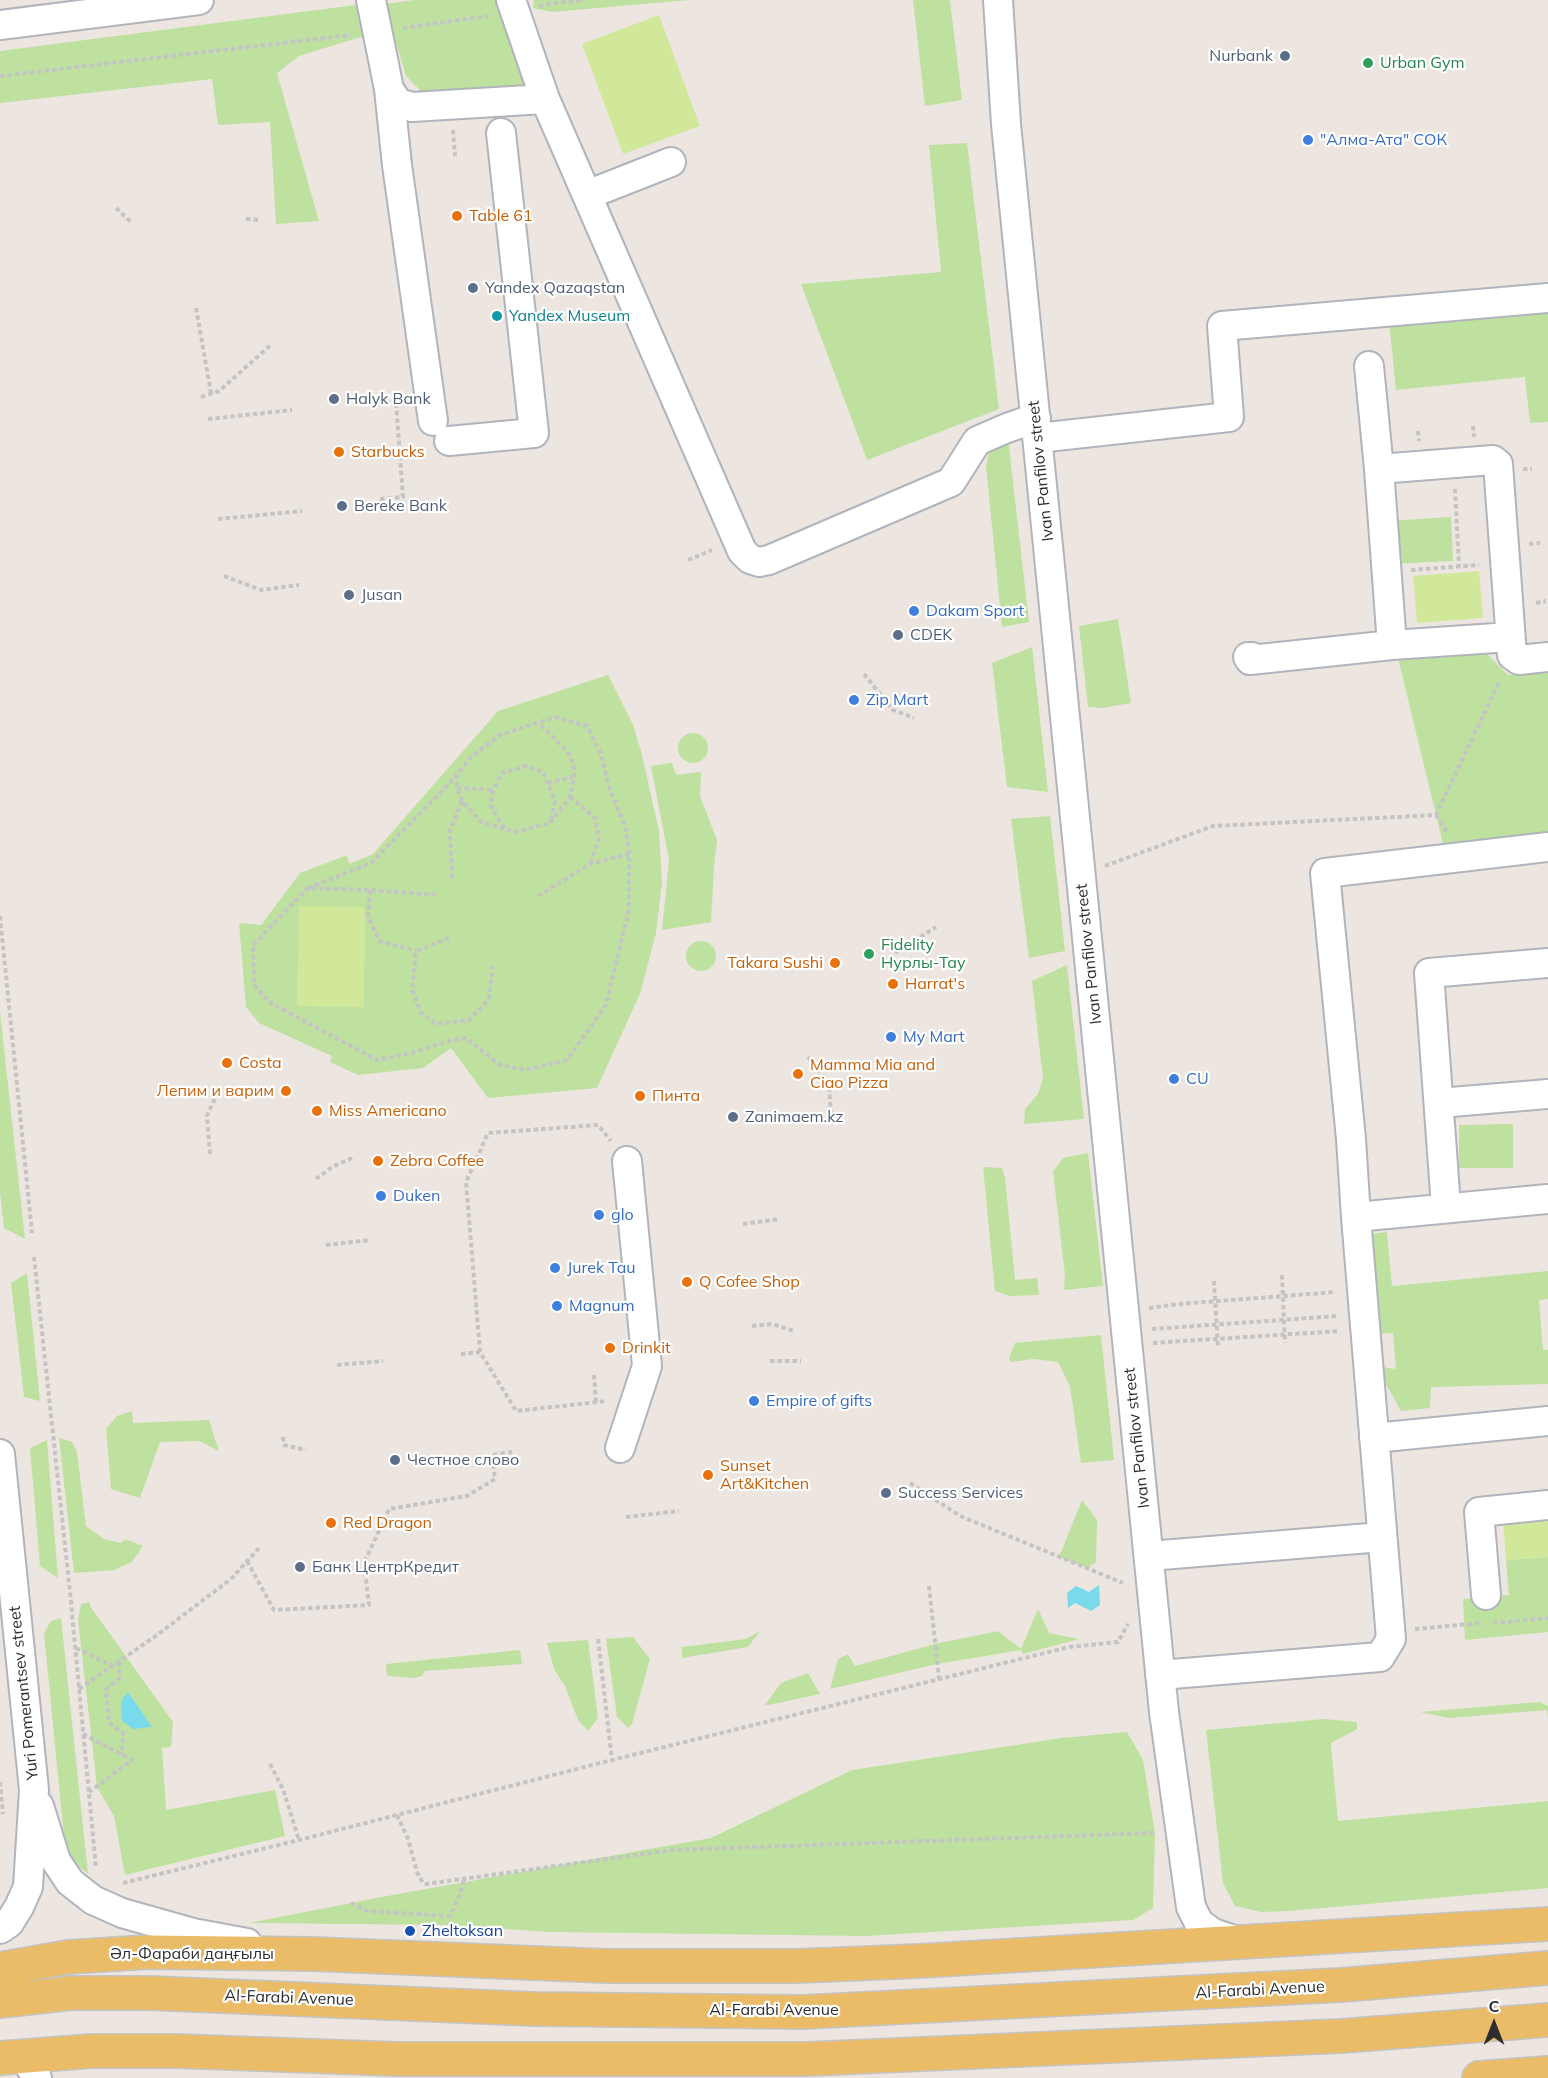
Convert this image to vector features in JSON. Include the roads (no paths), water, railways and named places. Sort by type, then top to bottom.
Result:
[{"type":"main road","points":[[313,1954],[607,1966],[797,1966],[919,1961],[1548,1924]]},
{"type":"main road","name":"Әл-Фараби даңғылы","points":[[0,1969],[68,1957],[148,1952],[313,1954]]},
{"type":"main road","points":[[919,1961],[1236,1991]]},
{"type":"main road","points":[[535,2009],[797,1966]]},
{"type":"main road","name":"Al-Farabi Avenue","points":[[0,2001],[71,1993],[149,1992],[535,2009],[803,2012],[1341,1985],[1548,1968]]},
{"type":"main road","points":[[20,2064],[92,2051],[175,2051],[397,2059],[807,2059],[1341,2036],[1548,2020]]},
{"type":"main road","points":[[397,2059],[560,2078]]},
{"type":"main road","points":[[1479,2078],[1548,2073]]},
{"type":"street","points":[[0,25],[200,0]]},
{"type":"street","points":[[370,0],[388,89],[397,165],[437,420],[534,433],[501,133]]},
{"type":"street","name":"Ivan Panfilov street","points":[[998,0],[1006,124],[1037,428],[1086,807],[1096,858],[1124,1311],[1160,1675],[1191,1907],[1199,1923],[1214,1934],[1237,1941]]},
{"type":"street","points":[[513,6],[545,99],[742,551],[750,559],[759,562],[769,560],[951,482],[977,441],[1007,428],[1229,417],[1222,326],[1548,298]]},
{"type":"street","points":[[388,89],[398,103],[411,107],[545,99]]},
{"type":"street","points":[[587,195],[671,162]]},
{"type":"street","points":[[1369,366],[1392,645]]},
{"type":"street","points":[[1379,469],[1493,460],[1498,464],[1511,646],[1519,660],[1548,657]]},
{"type":"street","points":[[1252,657],[1248,657],[1250,660],[1392,645],[1511,646]]},
{"type":"street","points":[[1160,1675],[1380,1657],[1391,1639],[1351,1139],[1325,873],[1548,847]]},
{"type":"street","points":[[1446,1208],[1429,973],[1548,963]]},
{"type":"street","points":[[1438,1103],[1548,1094]]},
{"type":"street","points":[[620,1448],[647,1366],[627,1161]]},
{"type":"street","points":[[1356,1217],[1548,1199]]},
{"type":"street","points":[[1374,1438],[1548,1421]]},
{"type":"street","name":"Yuri Pomerantsev street","points":[[0,1454],[34,1790]]},
{"type":"street","points":[[1486,1595],[1479,1512],[1548,1505]]},
{"type":"street","points":[[1149,1556],[1382,1537]]},
{"type":"street","points":[[0,1929],[9,1923],[28,1887],[34,1790]]},
{"type":"street","points":[[34,1790],[56,1861],[70,1882],[93,1900],[122,1913],[193,1934],[313,1954]]},
{"type":"street","points":[[1156,1946],[1173,1939],[1188,1924],[1191,1907]]},
{"type":"water","points":[[1099,1585],[1100,1605],[1091,1611],[1075,1603],[1068,1608],[1067,1593],[1076,1586],[1089,1592]]},
{"type":"water","points":[[128,1692],[152,1727],[133,1729],[122,1721],[121,1701]]},
{"type":"place","name":"Nurbank","points":[[1285,56]]},
{"type":"place","name":"Urban Gym","points":[[1368,63]]},
{"type":"place","name":"\"Алма-Ата\" СОК","points":[[1308,140]]},
{"type":"place","name":"Table 61","points":[[457,216]]},
{"type":"place","name":"Yandex Qazaqstan","points":[[473,288]]},
{"type":"place","name":"Yandex Museum","points":[[497,316]]},
{"type":"place","name":"Halyk Bank","points":[[334,399]]},
{"type":"place","name":"Starbucks","points":[[339,452]]},
{"type":"place","name":"Bereke Bank","points":[[342,506]]},
{"type":"place","name":"Jusan","points":[[349,595]]},
{"type":"place","name":"Dakam Sport","points":[[914,611]]},
{"type":"place","name":"CDEK","points":[[898,635]]},
{"type":"place","name":"Zip Mart","points":[[854,700]]},
{"type":"place","name":"Fidelity Нурлы-Тау","points":[[869,954]]},
{"type":"place","name":"Takara Sushi","points":[[835,963]]},
{"type":"place","name":"Harrat's","points":[[893,984]]},
{"type":"place","name":"My Mart","points":[[891,1037]]},
{"type":"place","name":"Costa","points":[[227,1063]]},
{"type":"place","name":"Mamma Mia and Ciao Pizza","points":[[798,1074]]},
{"type":"place","name":"CU","points":[[1174,1079]]},
{"type":"place","name":"Лепим и варим","points":[[286,1091]]},
{"type":"place","name":"Пинта","points":[[640,1096]]},
{"type":"place","name":"Miss Americano","points":[[317,1111]]},
{"type":"place","name":"Zanimaem.kz","points":[[733,1117]]},
{"type":"place","name":"Zebra Coffee","points":[[378,1161]]},
{"type":"place","name":"Duken","points":[[381,1196]]},
{"type":"place","name":"glo","points":[[599,1215]]},
{"type":"place","name":"Jurek Tau","points":[[555,1268]]},
{"type":"place","name":"Q Cofee Shop","points":[[687,1282]]},
{"type":"place","name":"Magnum","points":[[557,1306]]},
{"type":"place","name":"Drinkit","points":[[610,1348]]},
{"type":"place","name":"Empire of gifts","points":[[754,1401]]},
{"type":"place","name":"Честное слово","points":[[395,1460]]},
{"type":"place","name":"Sunset Art&Kitchen","points":[[708,1475]]},
{"type":"place","name":"Success Services","points":[[886,1493]]},
{"type":"place","name":"Red Dragon","points":[[331,1523]]},
{"type":"place","name":"Банк ЦентрКредит","points":[[300,1567]]},
{"type":"place","name":"Zheltoksan","points":[[410,1931]]}]
